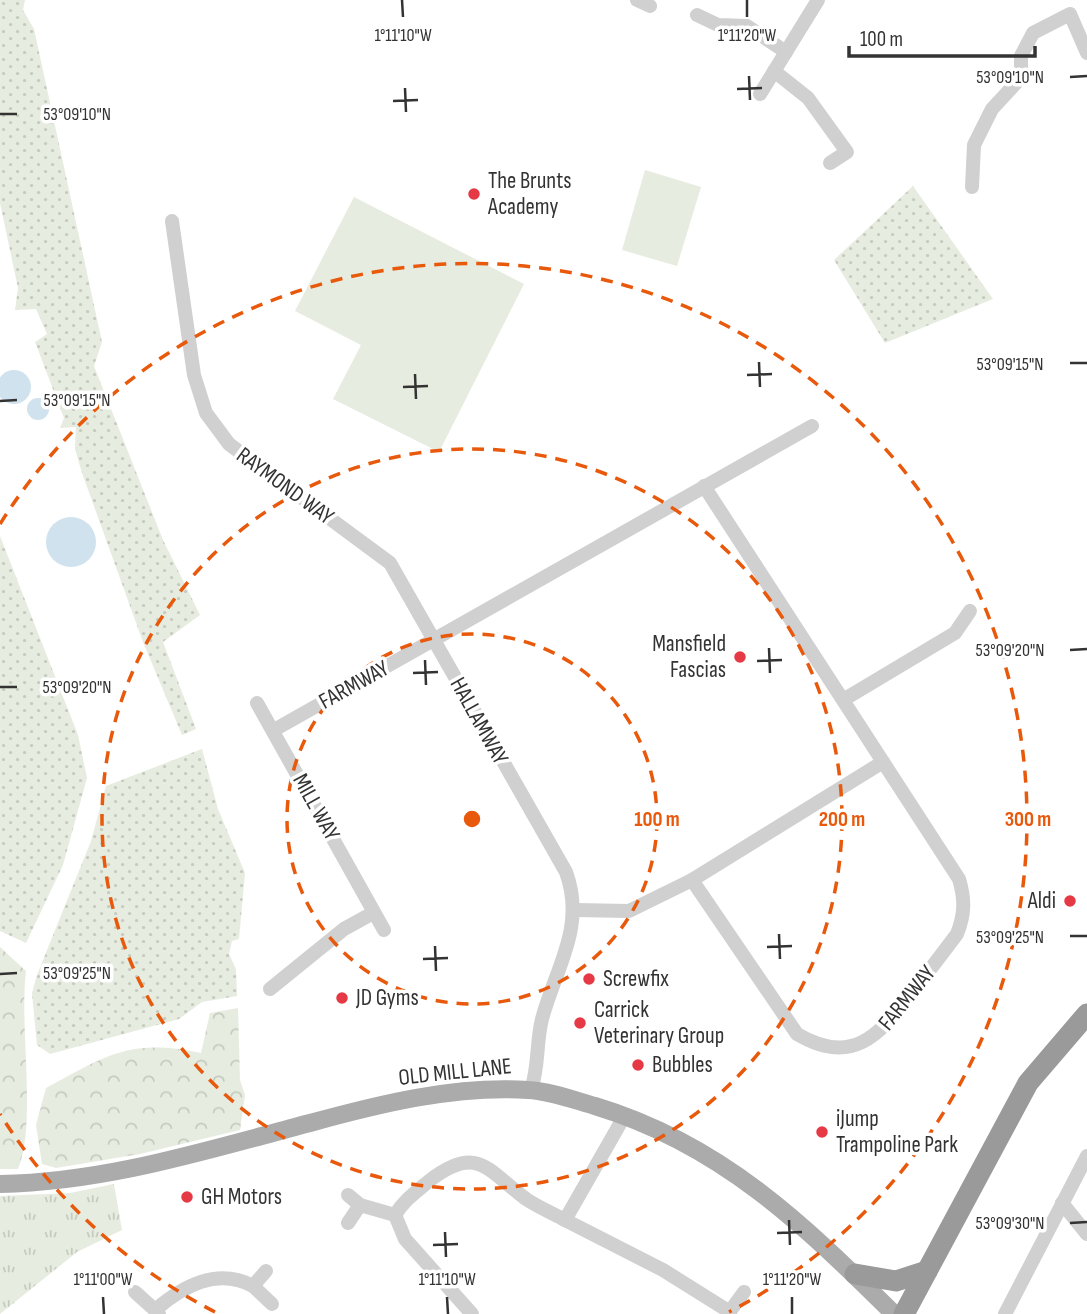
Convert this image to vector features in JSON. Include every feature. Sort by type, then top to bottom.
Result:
[{"type":"highway","points":[[905,1314],[1028,1083],[1087,1014]]},
{"type":"highway","points":[[855,1274],[896,1282],[927,1271]]},
{"type":"main road","name":"OLD MILL LANE","points":[[0,1184],[81,1178],[146,1167],[312,1122],[415,1098],[531,1090],[625,1115],[684,1140],[745,1178],[821,1241],[894,1314]]},
{"type":"street","points":[[760,94],[818,0]]},
{"type":"street","points":[[972,187],[974,145],[992,110],[1016,83],[1021,71],[1021,57],[1033,33],[1067,7],[1087,53]]},
{"type":"street","points":[[697,15],[718,25],[747,26],[786,52]]},
{"type":"street","points":[[774,71],[808,97],[847,152],[830,163]]},
{"type":"street","name":"RAYMOND WAY","points":[[172,221],[194,375],[206,413],[229,444],[390,563],[435,641]]},
{"type":"street","points":[[435,641],[812,426]]},
{"type":"street","name":"FARMWAY","points":[[692,880],[797,1034],[825,1047],[841,1048],[860,1044],[876,1035],[957,934],[965,907],[959,879],[704,486]]},
{"type":"street","points":[[843,700],[955,633],[970,611]]},
{"type":"street","name":"FARMWAY","points":[[274,730],[435,641]]},
{"type":"street","name":"HALLAMWAY","points":[[435,641],[566,872],[575,910],[571,932],[542,1021],[531,1090]]},
{"type":"street","name":"MILL WAY","points":[[257,703],[384,930]]},
{"type":"street","points":[[575,910],[629,911],[692,880],[883,762]]},
{"type":"street","points":[[270,989],[344,929],[373,913]]},
{"type":"street","points":[[565,1220],[625,1115]]},
{"type":"street","points":[[1005,1314],[1087,1156]]},
{"type":"street","points":[[395,1215],[402,1202],[447,1167],[465,1163],[482,1165],[505,1179],[527,1200],[663,1270],[729,1313],[744,1292]]},
{"type":"street","points":[[348,1223],[354,1200],[395,1215],[405,1239],[472,1314]]},
{"type":"street","points":[[1062,1203],[1087,1234]]},
{"type":"street","points":[[253,1286],[266,1271]]},
{"type":"street","points":[[135,1292],[157,1312],[178,1291],[211,1280],[237,1278],[253,1286],[272,1304]]},
{"type":"green space","points":[[0,0],[25,0],[23,10],[34,29],[102,342],[94,366],[163,540],[200,615],[163,642],[196,729],[182,735],[143,642],[82,473],[75,449],[76,427],[60,428],[64,418],[35,342],[47,334],[36,309],[15,310],[18,288],[0,203]]},
{"type":"green space","points":[[645,170],[701,187],[677,266],[622,250]]},
{"type":"green space","points":[[913,186],[993,299],[885,343],[834,260]]},
{"type":"green space","points":[[354,197],[524,284],[439,452],[333,399],[361,345],[295,311]]},
{"type":"green space","points":[[0,536],[78,735],[87,778],[63,865],[26,943],[0,931]]},
{"type":"green space","points":[[202,749],[218,809],[245,873],[239,939],[232,941],[229,954],[236,969],[237,996],[202,1002],[179,1019],[50,1054],[37,1045],[32,993],[91,841],[106,786]]},
{"type":"green space","points":[[0,947],[26,971],[26,1127],[24,1150],[18,1169],[0,1169]]},
{"type":"green space","points":[[238,1008],[240,1080],[245,1095],[240,1130],[140,1154],[56,1168],[42,1164],[36,1125],[46,1088],[86,1066],[120,1052],[155,1048],[201,1053],[210,1013]]},
{"type":"green space","points":[[114,1184],[122,1230],[77,1252],[0,1314],[0,1196],[70,1193]]},
{"type":"water","points":[[14,370],[26,375],[31,387],[26,399],[14,404],[2,399],[-3,387],[2,375]]},
{"type":"water","points":[[38,398],[48,405],[49,409],[42,419],[38,420],[28,413],[27,409],[34,399]]},
{"type":"water","points":[[71,517],[89,524],[96,542],[89,560],[71,567],[53,560],[46,542],[53,524]]},
{"type":"place","name":"The Brunts Academy","points":[[474,194]]},
{"type":"place","name":"Mansfield Fascias","points":[[740,657]]},
{"type":"place","name":"Aldi","points":[[1070,901]]},
{"type":"place","name":"Screwfix","points":[[589,979]]},
{"type":"place","name":"JD Gyms","points":[[342,998]]},
{"type":"place","name":"Carrick Veterinary Group","points":[[580,1023]]},
{"type":"place","name":"Bubbles","points":[[638,1065]]},
{"type":"place","name":"iJump Trampoline Park","points":[[822,1132]]},
{"type":"place","name":"GH Motors","points":[[187,1197]]}]
